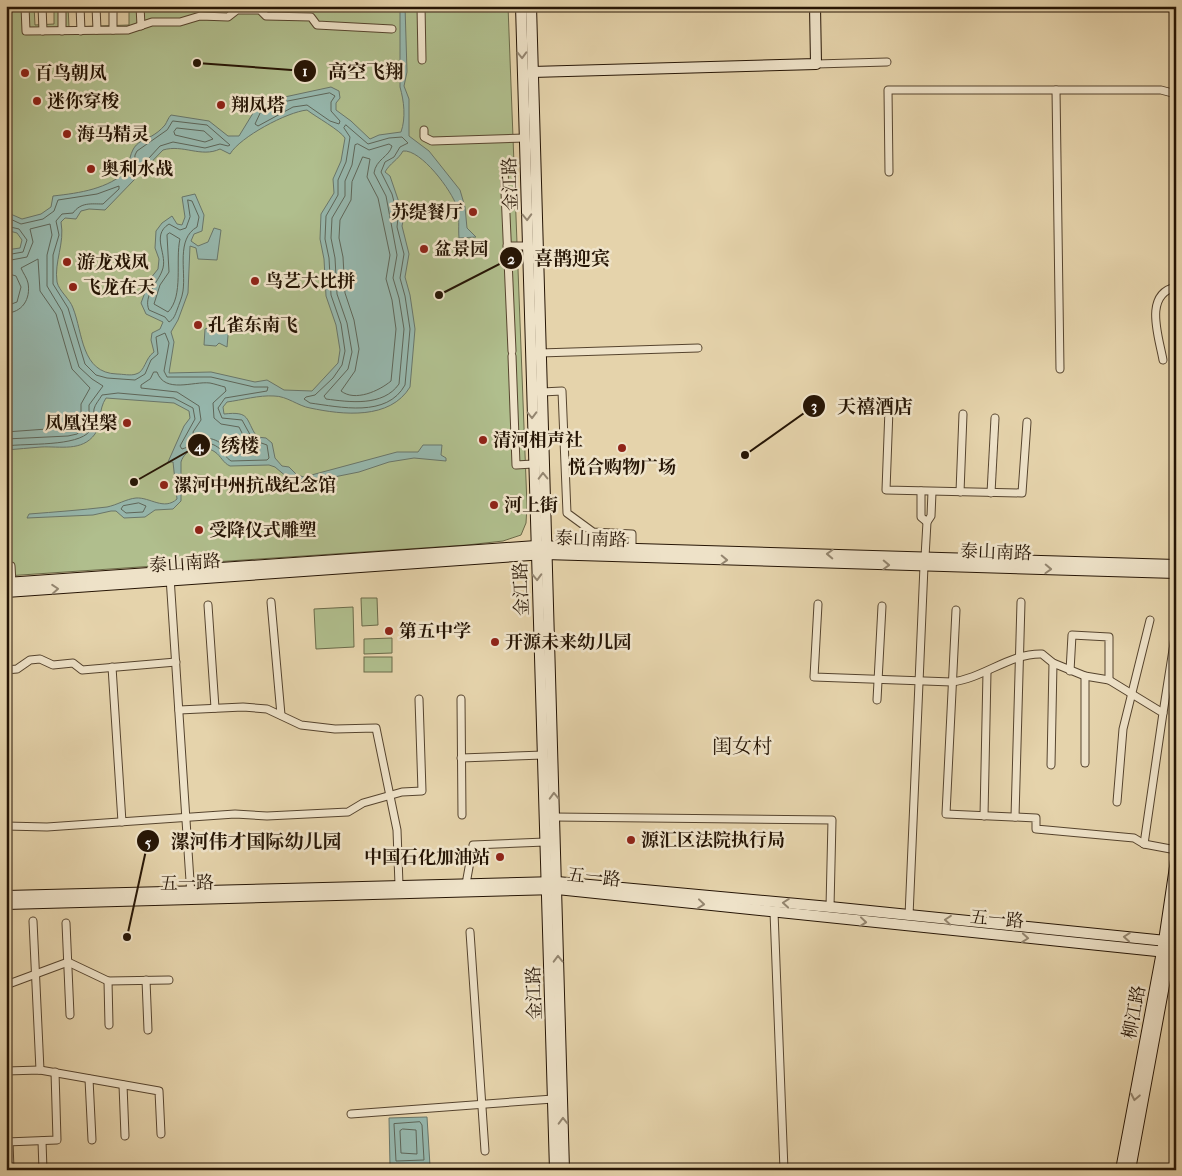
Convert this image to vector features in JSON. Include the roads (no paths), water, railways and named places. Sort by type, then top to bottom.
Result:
[{"type":"street","points":[[25,6],[26,31],[128,30],[152,22],[180,22],[200,16],[228,16],[236,10],[260,10],[266,16],[311,17],[318,25],[392,29]]},
{"type":"street","points":[[42,6],[43,31]]},
{"type":"street","points":[[62,6],[62,31]]},
{"type":"street","points":[[80,6],[81,31]]},
{"type":"street","points":[[96,6],[97,30]]},
{"type":"street","points":[[112,6],[113,30]]},
{"type":"street","points":[[140,6],[141,26]]},
{"type":"street","points":[[421,6],[422,60]]},
{"type":"street","name":"金江路","points":[[520,6],[525,138],[540,354],[533,464],[541,550]]},
{"type":"street","name":"金江路","points":[[530,6],[533,246],[541,550],[546,707],[554,817],[552,886],[555,1170]]},
{"type":"street","points":[[815,6],[816,64]]},
{"type":"street","points":[[532,72],[887,62]]},
{"type":"street","points":[[888,172],[888,90],[1161,90],[1176,94]]},
{"type":"street","points":[[1056,90],[1060,369]]},
{"type":"street","points":[[424,130],[424,137],[432,141],[525,138]]},
{"type":"street","points":[[504,169],[516,464],[533,464]]},
{"type":"street","points":[[507,246],[533,246]]},
{"type":"street","points":[[1163,360],[1157,326],[1157,300],[1163,291],[1176,287]]},
{"type":"street","points":[[540,354],[698,348]]},
{"type":"street","points":[[537,392],[562,391],[567,513],[593,532],[632,534],[632,548]]},
{"type":"street","points":[[889,409],[886,490],[1022,493],[1026,422]]},
{"type":"street","points":[[960,492],[963,414]]},
{"type":"street","points":[[991,493],[994,418]]},
{"type":"street","points":[[921,492],[921,517],[926,522]]},
{"type":"street","points":[[902,919],[918,681],[926,522],[931,516],[932,492]]},
{"type":"street","name":"泰山南路","points":[[9,583],[170,576],[541,550],[632,548],[666,553]]},
{"type":"street","name":"泰山南路","points":[[541,550],[925,561],[1176,565]]},
{"type":"street","name":"泰山南路","points":[[925,561],[1176,573]]},
{"type":"street","points":[[6,566],[11,566],[9,583]]},
{"type":"street","points":[[170,576],[191,895]]},
{"type":"street","name":"泰山南路","points":[[6,592],[170,576]]},
{"type":"street","points":[[271,602],[281,715]]},
{"type":"street","points":[[1015,817],[1020,602]]},
{"type":"street","points":[[818,604],[814,677],[952,682],[969,680],[1027,654],[1042,654],[1053,663],[1070,671],[1109,680],[1163,713]]},
{"type":"street","points":[[208,605],[215,708]]},
{"type":"street","points":[[877,700],[882,606]]},
{"type":"street","points":[[956,610],[946,814],[1036,818],[1036,829],[1134,838],[1144,844],[1176,850]]},
{"type":"street","points":[[1117,802],[1123,728],[1150,620]]},
{"type":"street","points":[[1070,671],[1072,636],[1109,637],[1109,680]]},
{"type":"street","points":[[1144,844],[1175,637]]},
{"type":"street","points":[[6,670],[18,669],[30,660],[40,659],[53,665],[73,663],[82,670],[176,662]]},
{"type":"street","points":[[1051,765],[1053,663]]},
{"type":"street","points":[[112,667],[122,822]]},
{"type":"street","points":[[984,816],[987,672]]},
{"type":"street","points":[[1085,676],[1085,762]]},
{"type":"street","points":[[6,826],[47,827],[235,814],[267,816],[348,812],[363,803],[390,797],[402,792],[422,791],[419,699]]},
{"type":"street","points":[[460,699],[462,815]]},
{"type":"street","points":[[179,710],[243,706],[267,709],[300,725],[335,730],[376,728],[396,830],[399,885]]},
{"type":"street","name":"金江路","points":[[546,707],[542,755],[545,842],[552,886],[564,1170]]},
{"type":"street","points":[[461,758],[542,755]]},
{"type":"street","points":[[554,817],[832,820],[830,907]]},
{"type":"street","points":[[466,884],[473,845],[545,842]]},
{"type":"street","name":"柳江路","points":[[1130,1170],[1170,947],[1176,860]]},
{"type":"street","name":"五一路","points":[[6,904],[399,885],[466,884],[552,886],[830,907],[902,919]]},
{"type":"street","name":"五一路","points":[[6,896],[191,895],[552,886],[774,912],[902,919],[1170,947]]},
{"type":"street","points":[[774,912],[784,1170]]},
{"type":"street","name":"柳江路","points":[[1121,1170],[1176,920]]},
{"type":"street","points":[[33,921],[40,1070]]},
{"type":"street","points":[[66,923],[70,1015]]},
{"type":"street","points":[[470,932],[485,1151]]},
{"type":"street","points":[[6,985],[68,962],[108,981],[169,980]]},
{"type":"street","points":[[146,980],[148,1030]]},
{"type":"street","points":[[108,981],[109,1025]]},
{"type":"street","points":[[6,1072],[40,1070],[159,1091],[160,1134]]},
{"type":"street","points":[[10,1170],[8,1142],[57,1140],[54,1072]]},
{"type":"street","points":[[89,1078],[92,1140]]},
{"type":"street","points":[[124,1085],[125,1136]]},
{"type":"street","points":[[352,1114],[553,1099]]},
{"type":"street","points":[[42,1141],[43,1170]]},
{"type":"water","points":[[400,6],[405,6],[407,72],[404,86],[409,99],[409,136],[429,151],[460,190],[465,207],[467,228],[476,237],[459,238],[458,211],[449,191],[427,164],[410,152],[403,151],[385,172],[390,176],[404,217],[402,226],[409,254],[405,277],[410,295],[415,329],[410,387],[401,398],[391,405],[365,412],[351,413],[323,410],[306,407],[274,396],[227,402],[223,407],[224,414],[243,415],[257,437],[266,438],[272,443],[275,458],[282,466],[289,467],[297,475],[304,477],[397,452],[418,452],[423,445],[442,445],[441,455],[446,458],[446,461],[414,458],[389,462],[359,472],[294,483],[275,467],[269,465],[230,466],[215,452],[206,448],[200,448],[186,453],[183,457],[181,462],[181,501],[173,509],[155,510],[145,517],[124,518],[116,511],[111,511],[93,515],[27,518],[29,514],[107,507],[136,498],[162,504],[167,504],[177,499],[173,462],[168,462],[184,426],[190,418],[189,411],[174,403],[106,398],[102,407],[99,425],[90,440],[70,447],[6,450],[6,303],[10,287],[6,281],[6,250],[20,248],[22,240],[17,233],[6,230],[6,212],[22,219],[41,214],[51,207],[53,196],[93,189],[112,182],[128,170],[130,158],[136,145],[158,132],[171,115],[209,121],[228,136],[239,136],[258,105],[266,101],[331,87],[339,91],[340,98],[336,103],[336,110],[370,139],[379,135],[401,132],[404,110],[400,87]],"holes":[[[307,110],[333,127],[345,138],[341,161],[333,179],[334,193],[321,214],[320,239],[324,259],[326,296],[336,325],[340,350],[338,363],[312,391],[284,390],[267,380],[255,382],[211,372],[169,373],[174,342],[171,332],[178,320],[188,293],[190,246],[196,248],[198,259],[217,260],[221,230],[214,228],[208,242],[198,246],[191,241],[194,234],[202,231],[204,215],[195,194],[182,197],[185,217],[182,225],[177,224],[172,216],[162,223],[156,231],[155,248],[159,259],[158,269],[150,279],[141,303],[146,314],[163,322],[160,329],[152,333],[151,340],[154,352],[141,371],[134,375],[105,372],[96,367],[85,350],[72,305],[57,282],[56,274],[62,238],[61,222],[65,218],[76,219],[81,211],[89,209],[105,210],[163,150],[178,149],[206,152],[220,149],[230,154],[243,140],[265,126],[288,115]]]},
{"type":"water","points":[[229,324],[227,347],[219,343],[216,346],[204,345],[205,329],[214,326],[221,328]]},
{"type":"water","points":[[427,1117],[430,1166],[390,1166],[389,1118]]},
{"type":"place","name":"高空飞翔","points":[[197,63]]},
{"type":"place","name":"百鸟朝凤","points":[[25,73]]},
{"type":"place","name":"迷你穿梭","points":[[37,101]]},
{"type":"place","name":"翔凤塔","points":[[221,105]]},
{"type":"place","name":"海马精灵","points":[[67,134]]},
{"type":"place","name":"奥利水战","points":[[91,169]]},
{"type":"place","name":"苏缇餐厅","points":[[473,212]]},
{"type":"place","name":"盆景园","points":[[424,249]]},
{"type":"place","name":"游龙戏凤","points":[[67,262]]},
{"type":"place","name":"鸟艺大比拼","points":[[255,281]]},
{"type":"place","name":"飞龙在天","points":[[73,287]]},
{"type":"place","name":"喜鹊迎宾","points":[[439,295]]},
{"type":"place","name":"孔雀东南飞","points":[[198,325]]},
{"type":"place","name":"凤凰涅槃","points":[[127,423]]},
{"type":"place","name":"清河相声社","points":[[483,440]]},
{"type":"place","name":"悦合购物广场","points":[[622,448]]},
{"type":"place","name":"天禧酒店","points":[[745,455]]},
{"type":"place","name":"绣楼","points":[[134,482]]},
{"type":"place","name":"漯河中州抗战纪念馆","points":[[164,485]]},
{"type":"place","name":"河上街","points":[[494,505]]},
{"type":"place","name":"受降仪式雕塑","points":[[199,530]]},
{"type":"place","name":"第五中学","points":[[389,631]]},
{"type":"place","name":"开源未来幼儿园","points":[[495,642]]},
{"type":"place","name":"源汇区法院执行局","points":[[631,840]]},
{"type":"place","name":"中国石化加油站","points":[[500,857]]},
{"type":"place","name":"漯河伟才国际幼儿园","points":[[127,937]]},
{"type":"district","name":"闺女村","points":[[742,746]]}]
